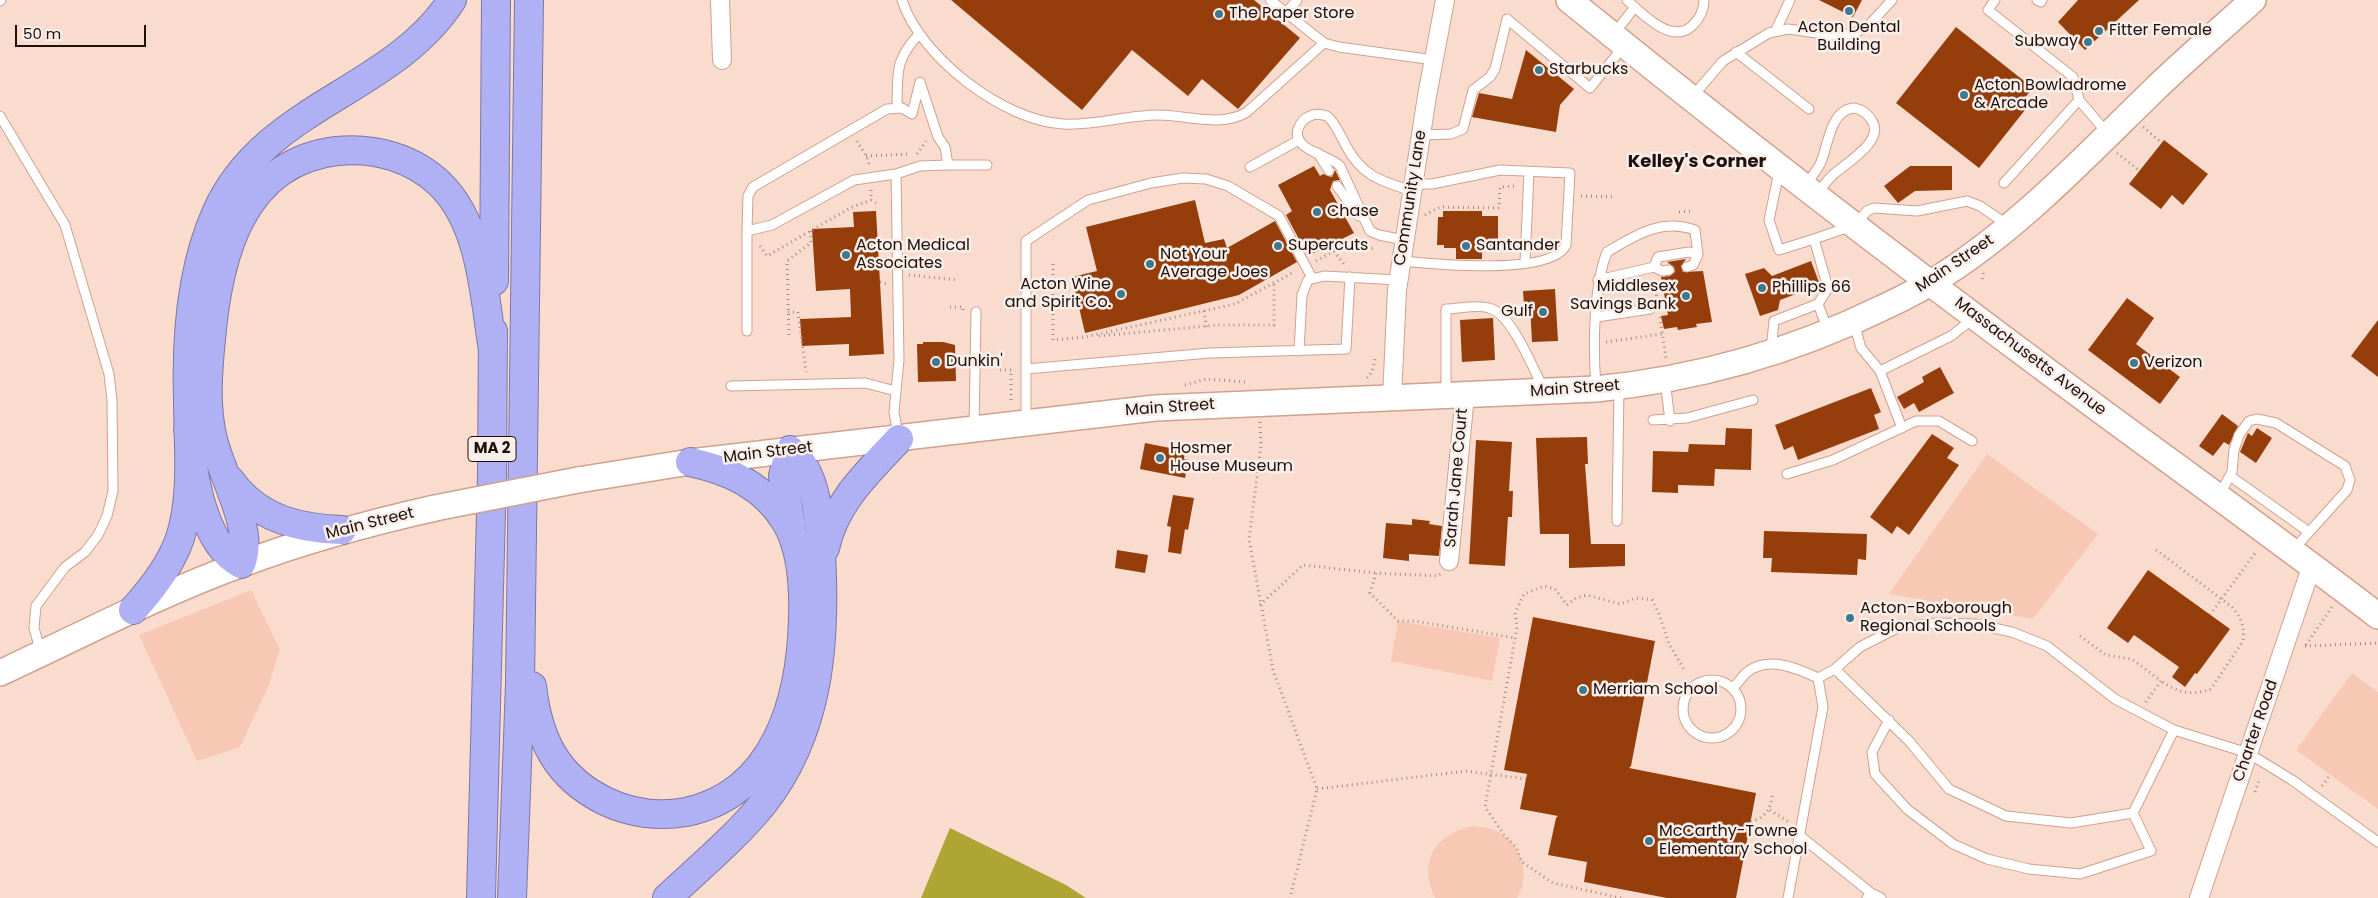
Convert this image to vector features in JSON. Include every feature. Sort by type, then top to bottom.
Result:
[{"type":"highway","points":[[132,610],[160,577],[180,539],[187,492],[188,360],[195,293],[209,232],[228,190],[247,164],[270,140],[409,48],[431,28],[452,0]]},
{"type":"highway","name":"MA 2","points":[[481,898],[491,513],[496,0]]},
{"type":"highway","name":"MA 2","points":[[512,898],[521,605],[529,0]]},
{"type":"highway","points":[[188,429],[193,468],[204,512],[220,546],[231,558],[241,564],[245,551],[244,536],[220,464],[210,422],[208,382],[214,309],[226,254],[236,225],[253,197],[280,172],[304,160],[327,152],[343,150],[378,153],[414,166],[446,190],[462,213],[473,238],[493,350]]},
{"type":"highway","points":[[823,574],[825,548],[835,517],[859,482],[899,439]]},
{"type":"highway","points":[[521,605],[537,719],[546,744],[559,764],[584,789],[618,807],[657,814],[690,811],[723,799],[753,775],[770,751],[784,724],[794,689],[802,641],[802,590],[795,544],[786,505],[783,476],[790,450]]},
{"type":"highway","points":[[667,898],[753,815],[774,789],[791,759],[809,715],[820,663],[824,624],[823,574],[820,533],[811,480],[804,465],[790,450]]},
{"type":"highway","points":[[690,462],[728,472],[757,490],[781,514],[795,544]]},
{"type":"highway","points":[[220,464],[240,493],[267,515],[301,527],[342,530]]},
{"type":"main road","name":"Massachusetts Avenue","points":[[1569,0],[1691,99],[1976,317],[2224,486],[2302,558],[2378,616]]},
{"type":"main road","name":"Main Street","points":[[0,673],[132,610],[241,564],[342,530],[435,508],[578,480],[690,462],[1200,405],[1455,396],[1607,388],[1666,373],[1770,353],[1829,333],[1854,322],[1932,283],[1964,262],[2036,204],[2185,60],[2251,1]]},
{"type":"street","points":[[720,0],[722,60]]},
{"type":"street","name":"Community Lane","points":[[1392,398],[1398,280],[1445,0]]},
{"type":"street","name":"Sarah Jane Court","points":[[1449,561],[1455,396]]},
{"type":"street","name":"Charter Road","points":[[2199,898],[2248,752],[2302,558]]},
{"type":"lane","points":[[902,0],[919,34],[932,49],[970,84],[998,102],[1035,120],[1070,124],[1154,115],[1222,120],[1236,118],[1247,112],[1324,43]]},
{"type":"lane","points":[[1270,0],[1324,43],[1339,47],[1434,60]]},
{"type":"lane","points":[[1286,13],[1297,0]]},
{"type":"lane","points":[[1627,0],[1660,27],[1682,32],[1692,26],[1698,19],[1704,0]]},
{"type":"lane","points":[[1776,30],[1790,0]]},
{"type":"lane","points":[[1691,99],[1718,65],[1736,52],[1776,30],[1788,29],[1840,35],[1853,34],[1868,26],[1892,0]]},
{"type":"lane","points":[[1995,0],[1988,10],[2073,77],[2079,100],[2105,138]]},
{"type":"lane","points":[[2037,0],[2041,2],[2042,0]]},
{"type":"lane","points":[[1421,135],[1457,133],[1463,129],[1473,90],[1490,77],[1495,69],[1507,19],[1590,88],[1619,40],[1635,7]]},
{"type":"lane","points":[[897,107],[900,60],[905,50],[919,34]]},
{"type":"lane","points":[[1736,52],[1809,109]]},
{"type":"lane","points":[[748,331],[748,196],[757,184],[887,109],[897,107],[912,114],[920,82],[938,137],[945,147],[948,164]]},
{"type":"lane","points":[[2004,183],[2079,100]]},
{"type":"lane","points":[[1850,108],[1863,111],[1875,126],[1872,139],[1857,156],[1830,178],[1810,191],[1828,136],[1838,118],[1850,108]]},
{"type":"lane","points":[[1366,224],[1340,166],[1332,159],[1306,147],[1299,140],[1298,129],[1306,118],[1318,114],[1327,116],[1354,160],[1364,171],[1376,178],[1413,188],[1500,170],[1570,173],[1566,244],[1563,253],[1549,260],[1487,267],[1401,261]]},
{"type":"lane","points":[[0,116],[66,224],[109,374],[112,400],[113,491],[108,516],[98,535],[85,552],[65,567],[36,606],[34,628],[41,654]]},
{"type":"lane","points":[[1250,167],[1299,140]]},
{"type":"lane","points":[[1318,153],[1329,171]]},
{"type":"lane","points":[[747,231],[772,225],[854,180],[896,174],[920,166],[948,164],[986,165]]},
{"type":"lane","points":[[1780,168],[1769,220],[1779,250],[1855,225],[1868,211],[1874,208],[1917,211],[1963,201],[1976,204],[2009,226]]},
{"type":"lane","points":[[1524,262],[1529,172]]},
{"type":"lane","points":[[896,174],[896,280],[899,360],[894,412],[899,439]]},
{"type":"lane","points":[[1026,423],[1026,241],[1082,202],[1138,186],[1183,178],[1206,179],[1220,183],[1275,213],[1282,220],[1312,278]]},
{"type":"lane","points":[[1337,186],[1376,234],[1404,240]]},
{"type":"lane","points":[[1617,521],[1607,388],[1595,344],[1598,280],[1607,252],[1640,233],[1678,224],[1695,230],[1698,256],[1693,265],[1687,267]]},
{"type":"lane","points":[[1770,353],[1774,321],[1818,304],[1828,288],[1814,239]]},
{"type":"lane","points":[[1654,267],[1658,257],[1689,252],[1698,256]]},
{"type":"lane","points":[[1598,280],[1654,267],[1662,271],[1669,270]]},
{"type":"lane","points":[[1299,351],[1302,294],[1306,284],[1312,278],[1324,276],[1398,280]]},
{"type":"lane","points":[[1026,369],[1210,353],[1346,349],[1350,277]]},
{"type":"lane","points":[[1818,304],[1829,333]]},
{"type":"lane","points":[[1455,396],[1446,309],[1488,307],[1501,313],[1546,392]]},
{"type":"lane","points":[[1597,317],[1654,307]]},
{"type":"lane","points":[[974,430],[976,312]]},
{"type":"lane","points":[[1880,371],[1951,336],[1976,317]]},
{"type":"lane","points":[[1854,322],[1861,348],[1880,371],[1902,428]]},
{"type":"lane","points":[[1666,373],[1670,420]]},
{"type":"lane","points":[[731,386],[865,383],[896,390]]},
{"type":"lane","points":[[1653,420],[1687,418],[1753,400]]},
{"type":"lane","points":[[2302,558],[2309,532],[2347,490],[2350,480],[2344,466],[2276,423],[2257,419],[2248,420],[2239,435],[2224,486],[2309,532]]},
{"type":"lane","points":[[1787,474],[1833,460],[1916,421],[1939,420],[1972,441]]},
{"type":"lane","points":[[1818,678],[1835,669],[1860,647],[1899,627],[1937,623],[1976,624],[2012,632],[2047,646],[2115,699],[2174,730],[2248,752],[2292,780],[2378,842]]},
{"type":"lane","points":[[1733,688],[1747,672],[1762,665],[1794,666],[1818,678]]},
{"type":"lane","points":[[1835,669],[1889,720],[1949,788],[2006,816],[2071,823],[2133,813]]},
{"type":"lane","points":[[1788,898],[1823,707],[1818,678]]},
{"type":"lane","points":[[1716,679],[1733,688],[1741,706],[1737,725],[1722,737],[1702,737],[1687,725],[1682,706],[1690,689],[1697,683],[1716,679]]},
{"type":"lane","points":[[1889,720],[1872,752],[1875,774],[1907,810],[1953,844],[1987,859],[2029,868],[2080,874],[2151,851],[2133,813]]},
{"type":"lane","points":[[2133,813],[2174,730]]},
{"type":"lane","points":[[1799,835],[1869,895],[1881,898]]},
{"type":"path","points":[[2105,138],[2140,171]]},
{"type":"path","points":[[866,156],[916,154],[927,140]]},
{"type":"path","points":[[1422,214],[1428,215],[1440,207],[1499,208],[1500,187],[1516,186]]},
{"type":"path","points":[[1575,197],[1591,195],[1616,197]]},
{"type":"path","points":[[758,242],[767,256],[811,229],[856,205],[872,200]]},
{"type":"path","points":[[789,335],[787,261],[811,243],[811,229]]},
{"type":"path","points":[[1312,263],[1348,244],[1353,251],[1377,247]]},
{"type":"path","points":[[1324,256],[1324,265]]},
{"type":"path","points":[[1053,264],[1053,340],[1207,327],[1274,325],[1274,284]]},
{"type":"path","points":[[1085,337],[1236,304],[1298,270]]},
{"type":"path","points":[[880,282],[886,284],[906,275],[958,280]]},
{"type":"path","points":[[1654,277],[1654,307]]},
{"type":"path","points":[[1204,311],[1207,327]]},
{"type":"path","points":[[788,312],[798,312],[806,384]]},
{"type":"path","points":[[1659,315],[1666,373]]},
{"type":"path","points":[[1595,344],[1662,334]]},
{"type":"path","points":[[1365,380],[1372,372],[1375,353]]},
{"type":"path","points":[[1000,370],[1011,370],[1011,400]]},
{"type":"path","points":[[1182,387],[1206,379],[1241,380],[1250,384]]},
{"type":"path","points":[[1260,414],[1261,446],[1249,539],[1273,670],[1317,790],[1290,898]]},
{"type":"path","points":[[2080,636],[2106,655],[2132,659],[2178,692],[2202,692],[2211,689],[2240,646],[2244,631],[2238,614],[2222,598],[2156,550]]},
{"type":"path","points":[[2210,615],[2256,554]]},
{"type":"path","points":[[1260,605],[1303,565],[1376,573],[1438,576],[1449,561]]},
{"type":"path","points":[[1376,573],[1370,593],[1398,621],[1415,621],[1515,638]]},
{"type":"path","points":[[1620,898],[1553,883],[1522,862],[1516,847],[1504,835],[1485,807],[1517,627],[1515,613],[1524,594],[1544,586],[1555,589],[1567,605],[1576,598],[1587,595],[1620,604],[1636,598],[1652,600],[1669,644],[1685,671]]},
{"type":"path","points":[[2332,607],[2306,646],[2378,643]]},
{"type":"path","points":[[2143,706],[2161,681]]},
{"type":"path","points":[[1317,790],[1466,771],[1526,779]]},
{"type":"path","points":[[2322,787],[2330,774]]},
{"type":"path","points":[[1751,822],[1761,818],[1770,810],[1773,793]]},
{"type":"path","points":[[1770,810],[1789,822]]},
{"type":"shaded area","points":[[1987,454],[2098,534],[2033,619],[1889,594]]},
{"type":"shaded area","points":[[251,590],[280,650],[269,685],[240,747],[197,761],[139,635]]},
{"type":"shaded area","points":[[1398,621],[1500,638],[1492,681],[1391,661]]},
{"type":"shaded area","points":[[2352,673],[2378,692],[2378,809],[2296,750]]},
{"type":"shaded area","points":[[1473,826],[1485,827],[1503,835],[1520,855],[1524,873],[1521,890],[1517,898],[1435,898],[1428,873],[1429,861],[1433,851],[1449,835]]},
{"type":"shaded area","points":[[950,828],[1066,885],[1086,898],[921,898]]},
{"type":"building","points":[[951,0],[1254,0],[1300,38],[1238,109],[1202,79],[1188,96],[1132,50],[1082,110]]},
{"type":"building","name":"Acton Dental Building","points":[[1819,0],[1862,0],[1853,17]]},
{"type":"building","points":[[2078,0],[2139,0],[2085,50],[2058,22]]},
{"type":"building","name":"Acton Bowladrome & Arcade","points":[[1956,27],[2033,88],[2018,106],[2025,110],[1979,168],[1896,103]]},
{"type":"building","points":[[1526,50],[1574,89],[1560,105],[1556,132],[1472,117],[1479,93],[1512,99]]},
{"type":"building","points":[[2164,140],[2208,174],[2183,205],[2172,195],[2161,209],[2129,184]]},
{"type":"building","name":"Chase","points":[[1314,166],[1320,176],[1323,174],[1332,177],[1335,170],[1340,180],[1333,181],[1330,190],[1354,233],[1308,256],[1286,215],[1292,211],[1278,185]]},
{"type":"building","points":[[1910,166],[1952,166],[1952,190],[1915,191],[1898,203],[1884,186]]},
{"type":"building","points":[[1195,200],[1205,243],[1224,239],[1227,248],[1275,221],[1297,262],[1239,295],[1085,333],[1072,277],[1097,271],[1086,227]]},
{"type":"building","name":"Acton Medical Associates","points":[[876,211],[884,354],[849,356],[849,344],[802,346],[800,319],[851,317],[850,289],[816,291],[812,229],[854,227],[853,212]]},
{"type":"building","points":[[1443,211],[1482,211],[1482,216],[1498,216],[1498,248],[1482,248],[1482,259],[1456,259],[1456,248],[1444,248],[1444,245],[1437,245],[1438,217],[1443,217]]},
{"type":"building","name":"Middlesex Savings Bank","points":[[1686,259],[1681,266],[1683,272],[1703,271],[1712,322],[1696,324],[1697,327],[1678,330],[1677,327],[1664,329],[1661,316],[1668,315],[1661,277],[1670,276],[1675,272],[1674,267],[1667,262]]},
{"type":"building","points":[[1811,261],[1820,285],[1780,300],[1778,310],[1760,316],[1745,274],[1764,268],[1772,276]]},
{"type":"building","name":"Gulf","points":[[1555,289],[1558,341],[1532,342],[1530,304],[1524,305],[1523,291]]},
{"type":"building","name":"Verizon","points":[[2127,298],[2154,318],[2136,344],[2180,377],[2160,404],[2088,350]]},
{"type":"building","points":[[1493,318],[1495,360],[1462,362],[1460,320]]},
{"type":"building","points":[[2378,320],[2378,377],[2351,356]]},
{"type":"building","points":[[923,342],[943,342],[955,345],[956,381],[918,382],[917,344],[923,344]]},
{"type":"building","points":[[1940,367],[1954,393],[1919,412],[1914,403],[1904,409],[1897,397],[1924,382],[1922,377]]},
{"type":"building","points":[[1871,388],[1881,412],[1874,415],[1879,429],[1798,460],[1793,446],[1784,450],[1775,425]]},
{"type":"building","points":[[2222,414],[2238,426],[2229,445],[2224,442],[2213,456],[2199,446]]},
{"type":"building","points":[[1726,428],[1752,429],[1751,470],[1715,469],[1714,486],[1678,485],[1678,493],[1652,492],[1653,451],[1688,452],[1689,444],[1725,445]]},
{"type":"building","points":[[2257,428],[2272,438],[2256,463],[2240,452],[2248,433],[2252,436]]},
{"type":"building","points":[[1932,434],[1954,448],[1947,458],[1959,465],[1909,535],[1897,526],[1892,534],[1870,517]]},
{"type":"building","points":[[1587,437],[1588,464],[1585,464],[1591,544],[1625,544],[1625,566],[1569,568],[1569,534],[1540,534],[1536,438]]},
{"type":"building","points":[[1476,440],[1512,442],[1509,491],[1513,491],[1512,517],[1508,517],[1505,566],[1469,564]]},
{"type":"building","points":[[1145,443],[1185,451],[1184,459],[1189,460],[1185,478],[1140,469]]},
{"type":"building","points":[[1173,495],[1194,498],[1188,530],[1185,529],[1181,554],[1168,552],[1171,527],[1167,526]]},
{"type":"building","points":[[1412,519],[1430,521],[1429,524],[1442,526],[1439,556],[1409,554],[1409,561],[1383,558],[1386,523],[1412,525]]},
{"type":"building","points":[[1764,531],[1867,534],[1866,560],[1858,559],[1857,575],[1771,572],[1772,558],[1763,558]]},
{"type":"building","points":[[1117,550],[1148,555],[1145,573],[1115,568]]},
{"type":"building","points":[[2148,570],[2230,629],[2197,674],[2195,673],[2185,687],[2172,677],[2179,667],[2134,635],[2128,643],[2107,628]]},
{"type":"building","points":[[1533,617],[1655,641],[1631,766],[1629,768],[1756,793],[1736,898],[1667,898],[1584,882],[1587,862],[1548,855],[1558,816],[1520,809],[1527,774],[1504,770]]},
{"type":"place","name":"Acton Dental Building","points":[[1849,11]]},
{"type":"place","name":"The Paper Store","points":[[1219,14]]},
{"type":"place","name":"Fitter Female","points":[[2099,31]]},
{"type":"place","name":"Subway","points":[[2088,42]]},
{"type":"place","name":"Starbucks","points":[[1539,70]]},
{"type":"place","name":"Acton Bowladrome & Arcade","points":[[1964,95]]},
{"type":"place","name":"Chase","points":[[1317,212]]},
{"type":"place","name":"Supercuts","points":[[1278,246]]},
{"type":"place","name":"Santander","points":[[1466,246]]},
{"type":"place","name":"Acton Medical Associates","points":[[846,255]]},
{"type":"place","name":"Not Your Average Joes","points":[[1150,264]]},
{"type":"place","name":"Phillips 66","points":[[1762,288]]},
{"type":"place","name":"Acton Wine and Spirit Co.","points":[[1121,294]]},
{"type":"place","name":"Middlesex Savings Bank","points":[[1686,296]]},
{"type":"place","name":"Gulf","points":[[1543,312]]},
{"type":"place","name":"Dunkin'","points":[[936,362]]},
{"type":"place","name":"Verizon","points":[[2134,363]]},
{"type":"place","name":"Hosmer House Museum","points":[[1160,458]]},
{"type":"place","name":"Acton-Boxborough Regional Schools","points":[[1850,618]]},
{"type":"place","name":"Merriam School","points":[[1583,690]]},
{"type":"place","name":"McCarthy-Towne Elementary School","points":[[1649,841]]},
{"type":"district","name":"Kelley's Corner","points":[[1697,162]]}]
